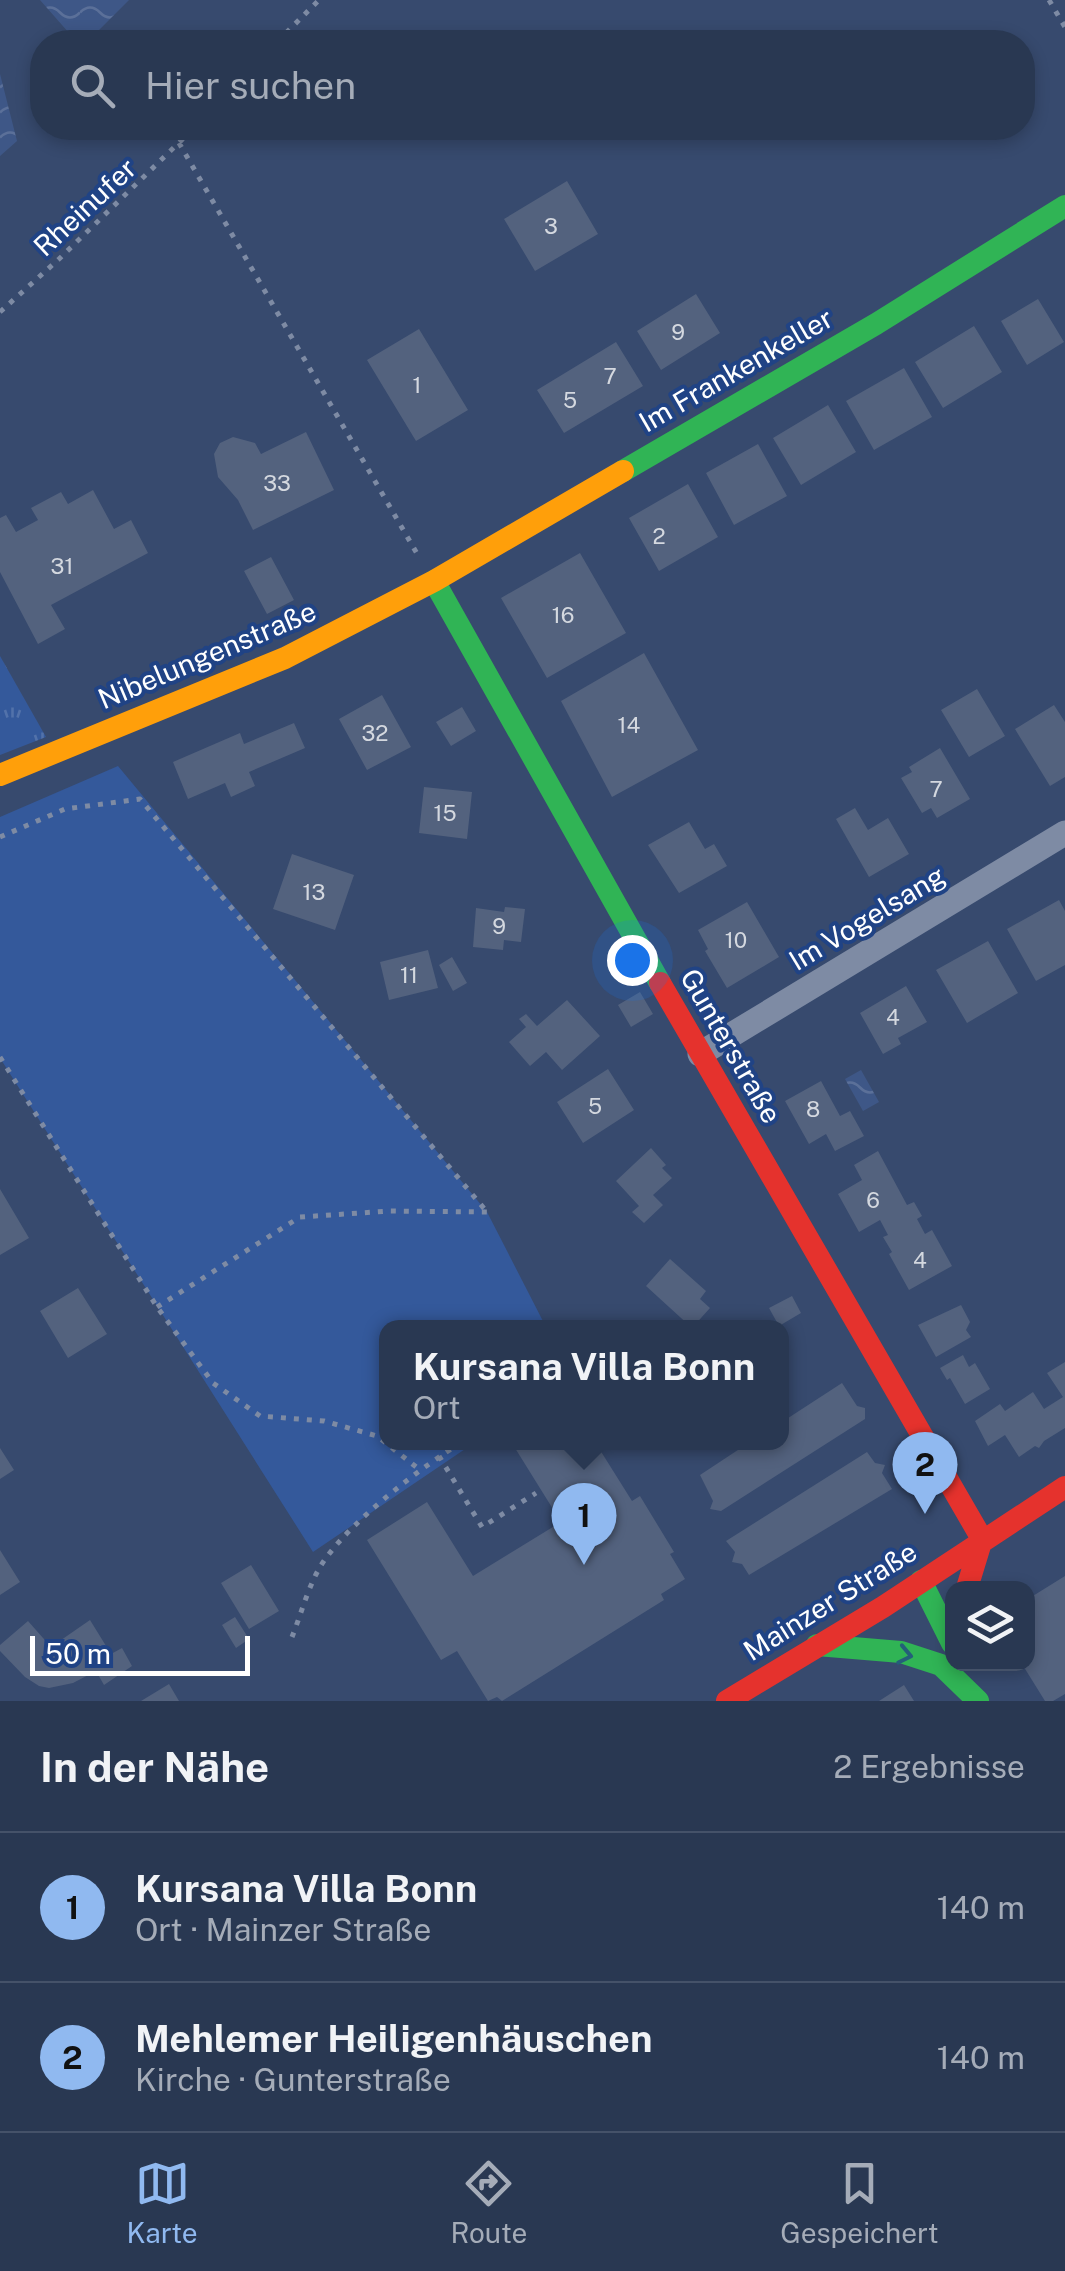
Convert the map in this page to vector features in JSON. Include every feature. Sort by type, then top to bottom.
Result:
[{"type":"street","name":"Im Frankenkeller","points":[[434,581],[876,324],[1065,206]]},
{"type":"street","name":"Nibelungenstraße","points":[[0,775],[286,658],[434,581]]},
{"type":"street","name":"Gunterstraße","points":[[434,581],[700,1054],[982,1539]]},
{"type":"street","name":"Im Vogelsang","points":[[700,1054],[1065,833]]},
{"type":"street","name":"Mainzer Straße","points":[[728,1701],[1065,1487]]},
{"type":"street","points":[[970,1581],[982,1539]]},
{"type":"street","points":[[921,1581],[945,1629]]},
{"type":"street","points":[[817,1645],[901,1652],[941,1665],[981,1701]]},
{"type":"street","points":[[966,1671],[981,1701]]},
{"type":"street","points":[[977,1671],[981,1701]]},
{"type":"path","points":[[289,30],[319,0]]},
{"type":"path","points":[[1049,0],[1065,27]]},
{"type":"path","points":[[179,142],[434,581]]},
{"type":"path","name":"Rheinufer","points":[[0,312],[179,142]]},
{"type":"path","points":[[0,837],[66,809],[140,799],[486,1212],[390,1210],[300,1216],[157,1307]]},
{"type":"path","points":[[0,1057],[157,1307],[213,1384],[260,1416],[324,1420],[379,1438]]},
{"type":"path","points":[[395,1450],[420,1470]]},
{"type":"path","points":[[292,1637],[324,1559],[420,1470],[449,1450]]},
{"type":"path","points":[[439,1456],[482,1527],[536,1492]]},
{"type":"green space","points":[[0,656],[46,737],[0,755]]},
{"type":"green space","points":[[118,766],[487,1212],[542,1320],[379,1320],[379,1450],[464,1450],[313,1552],[0,1058],[0,817]]},
{"type":"water","points":[[40,0],[129,0],[99,30],[66,30]]},
{"type":"water","points":[[0,74],[17,141],[0,156]]},
{"type":"water","points":[[861,1070],[879,1102],[863,1111],[845,1079]]},
{"type":"building","points":[[567,181],[598,234],[535,271],[504,219]]},
{"type":"building","points":[[696,294],[720,333],[661,370],[637,331]]},
{"type":"building","points":[[1038,299],[1064,342],[1027,365],[1001,321]]},
{"type":"building","points":[[974,326],[1002,372],[943,408],[915,362]]},
{"type":"building","points":[[419,329],[468,410],[416,441],[367,360]]},
{"type":"building","points":[[616,342],[643,386],[564,433],[537,390]]},
{"type":"building","points":[[904,368],[932,417],[874,450],[846,401]]},
{"type":"building","points":[[828,405],[856,452],[801,485],[773,438]]},
{"type":"building","points":[[306,432],[334,490],[253,530],[238,500],[218,477],[214,454],[220,443],[233,437],[255,443],[261,454]]},
{"type":"building","points":[[758,444],[787,496],[734,525],[706,473]]},
{"type":"building","points":[[688,484],[718,537],[659,571],[629,518]]},
{"type":"building","points":[[93,490],[114,529],[131,520],[148,553],[51,605],[65,629],[38,644],[0,572],[0,518],[6,515],[16,532],[38,520],[31,508],[61,492],[68,504]]},
{"type":"building","points":[[580,553],[626,633],[547,678],[501,598]]},
{"type":"building","points":[[271,557],[294,600],[267,614],[244,571]]},
{"type":"building","points":[[644,653],[698,750],[612,797],[561,701]]},
{"type":"building","points":[[977,689],[1005,736],[969,757],[941,710]]},
{"type":"building","points":[[382,695],[411,747],[367,770],[339,719]]},
{"type":"building","points":[[1054,705],[1065,722],[1065,777],[1050,786],[1015,729]]},
{"type":"building","points":[[462,707],[476,731],[451,746],[436,722]]},
{"type":"building","points":[[294,723],[305,748],[249,772],[255,786],[231,797],[225,783],[188,799],[173,762],[240,733],[244,744]]},
{"type":"building","points":[[940,748],[970,799],[937,818],[931,808],[922,813],[901,778],[912,772],[909,767]]},
{"type":"building","points":[[424,787],[472,792],[467,839],[419,833]]},
{"type":"building","points":[[855,808],[868,830],[888,818],[909,854],[869,877],[836,819]]},
{"type":"building","points":[[689,822],[705,849],[714,844],[727,866],[679,893],[648,845]]},
{"type":"building","points":[[292,854],[354,875],[335,930],[273,909]]},
{"type":"building","points":[[1059,900],[1065,911],[1065,965],[1036,981],[1007,929]]},
{"type":"building","points":[[747,902],[779,957],[727,988],[705,951],[708,949],[698,930]]},
{"type":"building","points":[[505,907],[525,909],[521,942],[504,940],[503,950],[473,947],[476,908],[504,912]]},
{"type":"building","points":[[988,941],[1018,993],[967,1023],[936,970]]},
{"type":"building","points":[[428,950],[438,988],[389,1000],[380,962]]},
{"type":"building","points":[[452,957],[467,983],[453,991],[439,965]]},
{"type":"building","points":[[906,986],[927,1022],[898,1038],[901,1044],[883,1054],[860,1013]]},
{"type":"building","points":[[640,992],[653,1014],[631,1027],[618,1005]]},
{"type":"building","points":[[567,1000],[600,1036],[562,1070],[546,1052],[530,1066],[509,1042],[526,1027],[519,1019],[526,1014],[537,1026]]},
{"type":"building","points":[[608,1069],[634,1110],[583,1143],[557,1102]]},
{"type":"building","points":[[821,1081],[840,1116],[850,1111],[864,1136],[835,1151],[826,1134],[809,1144],[785,1101]]},
{"type":"building","points":[[651,1148],[672,1178],[653,1195],[663,1205],[644,1223],[632,1212],[639,1206],[616,1181]]},
{"type":"building","points":[[878,1151],[907,1205],[914,1202],[922,1216],[917,1219],[925,1234],[932,1230],[952,1266],[909,1290],[889,1254],[892,1252],[883,1237],[888,1235],[880,1220],[859,1232],[838,1194],[862,1180],[854,1165]]},
{"type":"building","points":[[0,1189],[29,1238],[0,1255]]},
{"type":"building","points":[[670,1259],[706,1291],[700,1299],[710,1308],[699,1320],[683,1320],[646,1286]]},
{"type":"building","points":[[78,1288],[107,1334],[68,1358],[40,1311]]},
{"type":"building","points":[[792,1296],[801,1313],[789,1320],[776,1320],[769,1308]]},
{"type":"building","points":[[961,1305],[970,1322],[966,1330],[971,1337],[936,1357],[918,1325]]},
{"type":"building","points":[[963,1355],[969,1367],[975,1363],[990,1389],[965,1404],[940,1368]]},
{"type":"building","points":[[1065,1362],[1065,1428],[1039,1448],[1035,1446],[1019,1457],[1005,1435],[988,1446],[975,1421],[1000,1404],[1005,1411],[1033,1392],[1044,1409],[1063,1397],[1047,1373]]},
{"type":"building","points":[[842,1383],[857,1406],[865,1408],[865,1419],[721,1511],[710,1509],[713,1501],[700,1475],[738,1450],[789,1450],[789,1417]]},
{"type":"building","points":[[0,1448],[14,1470],[0,1479]]},
{"type":"building","points":[[516,1450],[600,1450],[632,1501],[640,1496],[674,1552],[670,1554],[685,1579],[661,1594],[664,1600],[502,1701],[497,1697],[488,1701],[457,1651],[441,1660],[367,1540],[427,1502],[473,1576],[561,1522]]},
{"type":"building","points":[[867,1452],[875,1463],[885,1465],[882,1473],[892,1489],[749,1575],[742,1564],[732,1562],[735,1552],[726,1541]]},
{"type":"building","points":[[0,1550],[20,1582],[0,1595]]},
{"type":"building","points":[[251,1565],[279,1611],[249,1629],[221,1583]]},
{"type":"building","points":[[1065,1576],[1065,1694],[1053,1701],[1045,1701],[1026,1671],[1035,1671],[1035,1595]]},
{"type":"building","points":[[235,1617],[249,1639],[236,1648],[222,1625]]},
{"type":"building","points":[[90,1620],[111,1654],[122,1648],[132,1666],[104,1685],[96,1671],[73,1683],[39,1686],[0,1651],[0,1645],[28,1621],[51,1647]]},
{"type":"building","points":[[169,1684],[179,1701],[141,1701]]},
{"type":"building","points":[[904,1685],[914,1701],[879,1701]]},
{"type":"traffic: fast","points":[[623,471],[876,324],[1065,206]]},
{"type":"traffic: fast","points":[[434,581],[660,983]]},
{"type":"traffic: fast","points":[[921,1581],[945,1629]]},
{"type":"traffic: fast","points":[[817,1645],[901,1652],[941,1665],[978,1701]]},
{"type":"traffic: slow","points":[[0,775],[285,658],[434,581],[623,471]]},
{"type":"traffic: jam","points":[[660,983],[982,1539]]},
{"type":"traffic: jam","points":[[727,1701],[883,1607],[1065,1487]]},
{"type":"traffic: jam","points":[[969,1581],[982,1539]]},
{"type":"place","name":"Mehlemer Heiligenhäuschen","points":[[925,1514]]},
{"type":"place","name":"Kursana Villa Bonn","points":[[584,1565]]}]
